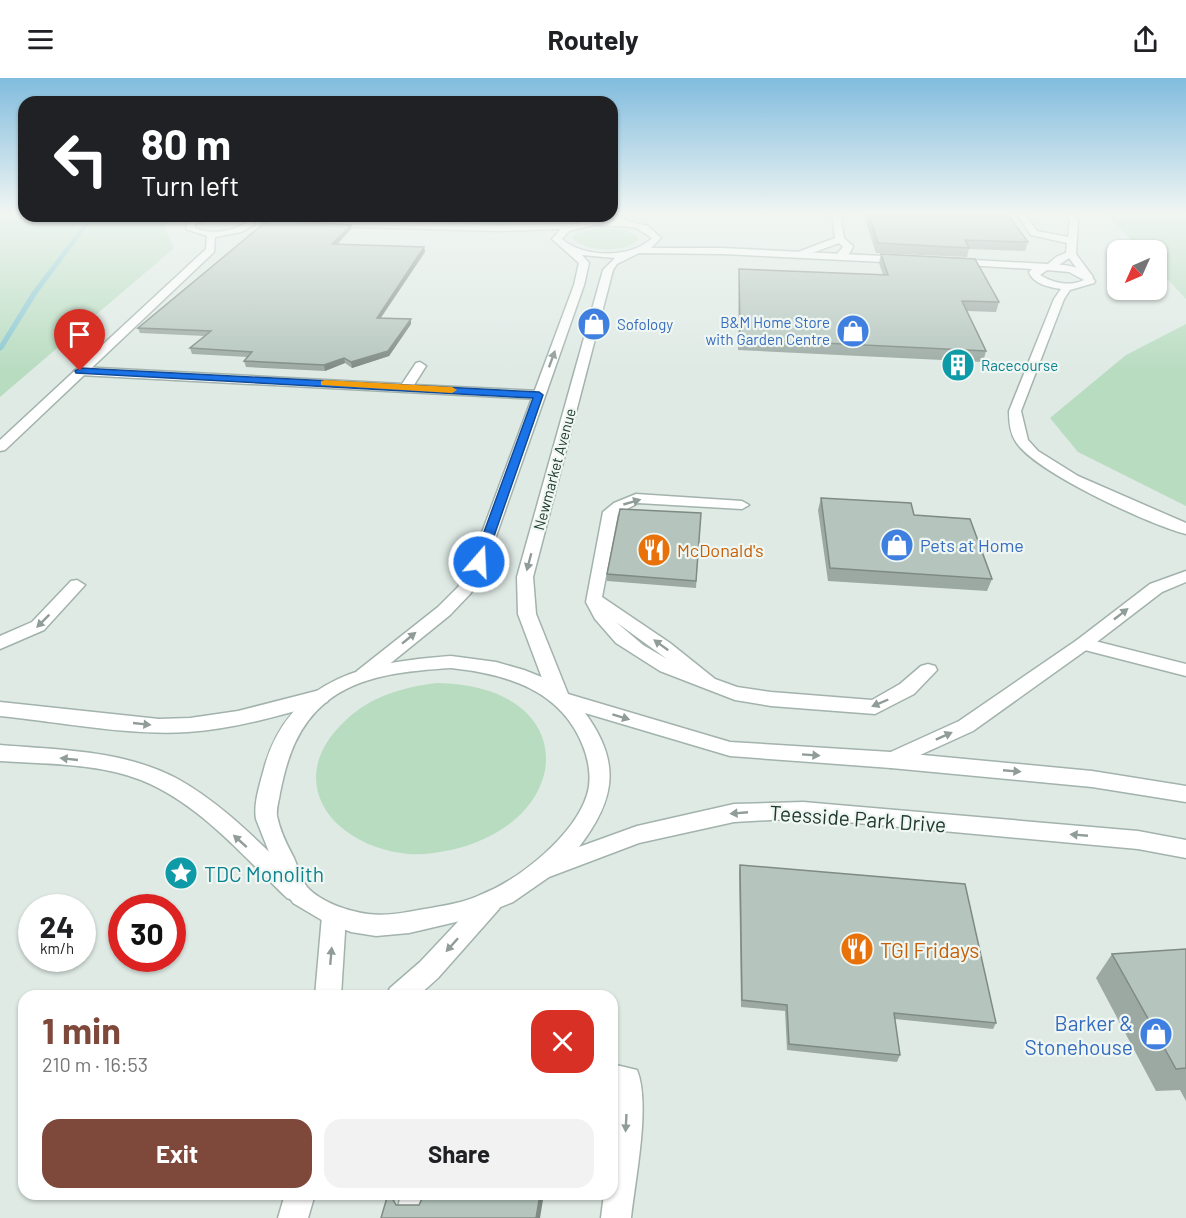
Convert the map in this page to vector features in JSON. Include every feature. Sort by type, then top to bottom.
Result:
[{"type":"street","points":[[0,447],[193,266]]},
{"type":"street","name":"Newmarket Avenue","points":[[364,675],[444,611],[465,589],[479,562],[579,285],[583,266]]},
{"type":"street","name":"Newmarket Avenue","points":[[562,697],[527,614],[525,577],[611,266]]},
{"type":"street","points":[[988,266],[1035,276],[1048,283],[1068,286],[1087,284],[1090,280],[1080,266]]},
{"type":"street","points":[[1029,266],[1073,270],[1088,277]]},
{"type":"street","points":[[1035,276],[1034,272],[1048,267]]},
{"type":"street","points":[[1068,286],[1059,299],[1015,411],[1016,429],[1023,444],[1043,460],[1085,485],[1186,529]]},
{"type":"street","points":[[406,388],[420,366]]},
{"type":"street","points":[[80,371],[539,395]]},
{"type":"street","points":[[742,505],[636,498],[611,512],[593,599],[598,613],[608,626],[669,669],[735,693],[771,699],[875,707],[907,689],[928,670]]},
{"type":"street","points":[[891,760],[966,726],[1083,644],[1156,588],[1186,576]]},
{"type":"street","points":[[0,643],[38,626],[77,585]]},
{"type":"street","points":[[1083,644],[1186,670]]},
{"type":"street","points":[[0,709],[159,726],[190,725],[238,718],[320,697],[364,675],[415,664],[451,662],[506,669],[562,697],[730,749],[891,760],[1092,779],[1186,794]]},
{"type":"street","points":[[299,894],[277,847],[266,814],[278,753],[295,723],[320,697]]},
{"type":"street","points":[[406,990],[429,970],[491,902],[538,871],[583,827],[599,794],[598,762],[590,734],[562,697]]},
{"type":"street","points":[[0,753],[105,763],[149,775],[189,795],[299,894],[334,916],[372,925],[411,922],[491,902]]},
{"type":"street","name":"Teesside Park Drive","points":[[538,871],[637,835],[734,813],[803,810],[1138,840],[1186,849]]},
{"type":"street","points":[[328,990],[334,916]]},
{"type":"street","points":[[616,1218],[627,1125],[627,1080],[618,1079]]},
{"type":"street","points":[[293,1218],[298,1200]]},
{"type":"green space","points":[[0,266],[153,266],[0,397]]},
{"type":"green space","points":[[1167,266],[1186,266],[1186,299],[1167,279]]},
{"type":"green space","points":[[1186,324],[1186,506],[1078,452],[1050,418],[1126,355]]},
{"type":"green space","points":[[437,683],[485,690],[518,706],[539,729],[546,757],[540,785],[522,812],[493,835],[451,850],[426,854],[401,853],[375,847],[353,836],[335,821],[322,804],[316,785],[318,764],[327,742],[346,720],[366,705],[388,694]]},
{"type":"building","points":[[212,266],[411,266],[377,318],[411,319],[388,351],[351,362],[344,358],[324,365],[244,361],[252,352],[190,348],[211,331],[138,328]]},
{"type":"building","name":"B&M Home Store with Garden Centre","points":[[885,266],[979,266],[999,302],[962,301],[986,351],[740,339],[739,269],[888,275]]},
{"type":"building","name":"Pets at Home","points":[[821,498],[911,503],[914,515],[970,519],[992,579],[830,568]]},
{"type":"building","name":"McDonald's","points":[[620,509],[701,513],[696,581],[607,574]]},
{"type":"building","name":"TGI Fridays","points":[[740,865],[965,884],[996,1023],[894,1013],[900,1055],[789,1044],[787,1005],[742,1000]]},
{"type":"building","points":[[1186,949],[1186,1068],[1176,1069],[1112,954]]},
{"type":"building","points":[[386,1200],[393,1200],[396,1205],[419,1205],[421,1200],[539,1200],[536,1218],[381,1218]]},
{"type":"waterway","points":[[0,349],[34,293],[55,266]]},
{"type":"slow traffic","points":[[325,383],[452,390]]},
{"type":"place","name":"Sofology","points":[[594,324]]},
{"type":"place","name":"B&M Home Store with Garden Centre","points":[[853,331]]},
{"type":"place","name":"Racecourse","points":[[958,365]]},
{"type":"place","name":"Pets at Home","points":[[897,545]]},
{"type":"place","name":"McDonald's","points":[[654,550]]},
{"type":"place","name":"TDC Monolith","points":[[181,873]]},
{"type":"place","name":"TGI Fridays","points":[[857,949]]},
{"type":"place","name":"Barker & Stonehouse","points":[[1156,1034]]},
{"type":"route","points":[[80,371],[539,395],[479,562]]}]
